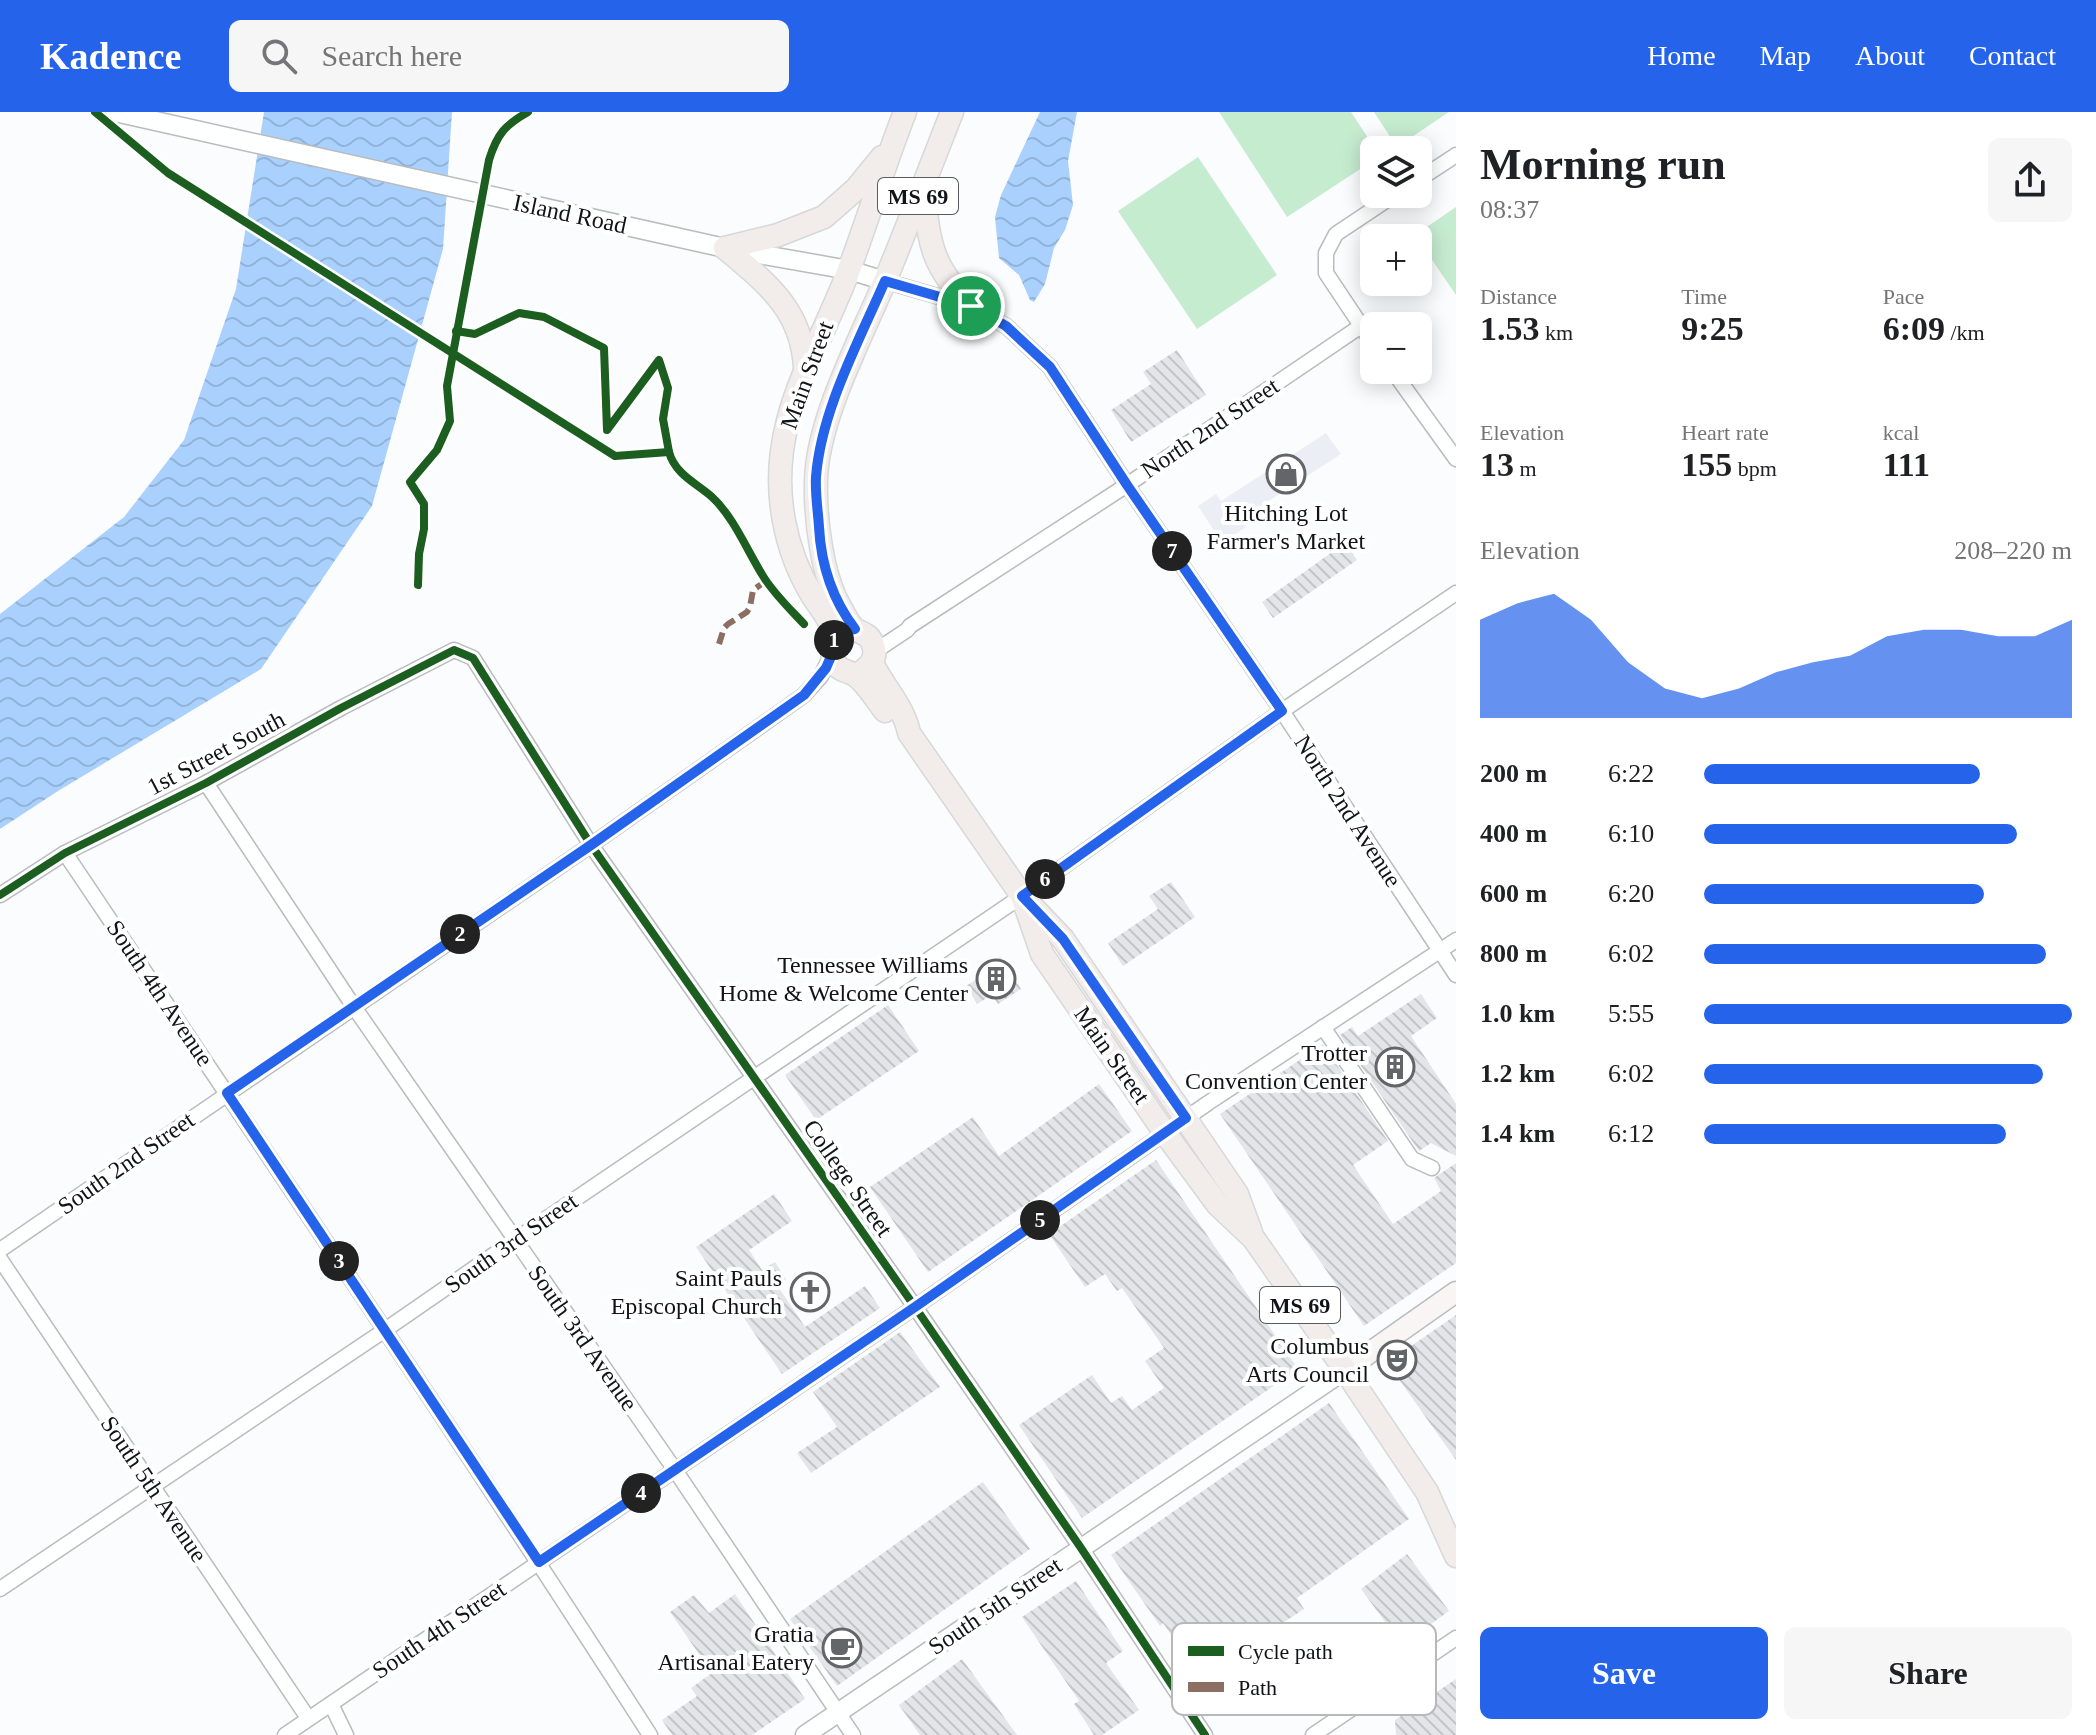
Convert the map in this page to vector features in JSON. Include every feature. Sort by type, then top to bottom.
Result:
[{"type":"main road","name":"Main Street","points":[[854,652],[831,626],[794,560],[781,498],[783,440],[805,369],[849,270],[905,112]]},
{"type":"main road","name":"Main Street","points":[[952,112],[831,412],[820,449],[815,480],[820,539],[828,578],[870,692],[897,726],[909,733],[1022,896],[1063,939],[1237,1194],[1254,1239]]},
{"type":"main road","points":[[725,248],[778,235],[824,217],[856,189],[894,139]]},
{"type":"main road","points":[[923,185],[931,247],[950,284],[971,306]]},
{"type":"main road","points":[[725,248],[781,299],[801,337],[805,369]]},
{"type":"main road","name":"Main Street","points":[[1022,896],[1042,954],[1165,1133],[1218,1205],[1254,1239],[1427,1492],[1456,1523]]},
{"type":"main road","points":[[1345,1370],[1456,1292]]},
{"type":"main road","name":"Main Street","points":[[1427,1492],[1456,1556]]},
{"type":"street","name":"Island Road","points":[[115,112],[725,248],[849,270],[885,281]]},
{"type":"street","points":[[1432,171],[1456,155]]},
{"type":"street","points":[[1360,324],[1326,273],[1326,253],[1336,234],[1375,208]]},
{"type":"street","name":"North 2nd Avenue","points":[[885,281],[971,306],[1006,326],[1050,367],[1456,975]]},
{"type":"street","name":"North 2nd Street","points":[[854,652],[907,630],[1360,327]]},
{"type":"street","points":[[1402,384],[1456,459]]},
{"type":"street","name":"South 3rd Street","points":[[0,1589],[1022,896],[1282,711],[1456,593]]},
{"type":"street","name":"1st Street South","points":[[0,895],[65,853],[206,783],[454,650]]},
{"type":"street","name":"College Street","points":[[454,650],[473,658],[591,845],[915,1307],[1172,1685]]},
{"type":"street","name":"South 2nd Street","points":[[0,1250],[591,845],[804,695],[821,676],[854,652]]},
{"type":"street","name":"South 3rd Avenue","points":[[206,783],[354,1007],[675,1470],[853,1735]]},
{"type":"street","name":"South 4th Avenue","points":[[65,853],[539,1562],[650,1735]]},
{"type":"street","name":"South 4th Street","points":[[285,1735],[915,1307],[1186,1118],[1456,940]]},
{"type":"street","points":[[1323,1027],[1412,1159],[1432,1168]]},
{"type":"street","name":"South 5th Avenue","points":[[0,1259],[308,1718]]},
{"type":"street","name":"South 5th Street","points":[[805,1735],[1345,1370]]},
{"type":"street","points":[[1436,1652],[1456,1638]]},
{"type":"street","points":[[331,1704],[346,1735]]},
{"type":"street","name":"College Street","points":[[1192,1715],[1205,1735]]},
{"type":"street","points":[[1313,1735],[1342,1715]]},
{"type":"shaded area","name":"Hitching Lot Farmer's Market","points":[[1326,433],[1341,454],[1241,519],[1246,527],[1222,543],[1198,506],[1216,494],[1221,501]]},
{"type":"green space","points":[[1219,112],[1351,112],[1367,136],[1360,136],[1360,169],[1287,217]]},
{"type":"green space","points":[[1374,112],[1449,112],[1413,136],[1390,136]]},
{"type":"green space","points":[[1198,157],[1277,275],[1197,329],[1118,211]]},
{"type":"green space","points":[[1456,207],[1456,295],[1432,260],[1431,224]]},
{"type":"water","points":[[264,112],[452,112],[443,249],[372,506],[261,669],[0,829],[0,614],[124,517],[184,440],[236,289]]},
{"type":"water","points":[[1040,112],[1077,112],[1068,161],[1073,205],[1065,230],[1054,248],[1045,284],[1034,302],[1030,300],[1019,275],[999,258],[995,217],[1001,195]]},
{"type":"building","points":[[1177,350],[1206,395],[1131,442],[1111,410],[1151,384],[1143,372]]},
{"type":"building","points":[[1345,543],[1357,560],[1273,618],[1262,602]]},
{"type":"building","points":[[1171,882],[1195,917],[1123,966],[1108,943],[1158,909],[1149,896]]},
{"type":"building","name":"Tennessee Williams Home & Welcome Center","points":[[1000,957],[1021,989],[998,1004],[992,995],[977,1004],[966,986],[988,972],[985,967]]},
{"type":"building","name":"Trotter Convention Center","points":[[1421,994],[1437,1018],[1411,1036],[1456,1104],[1456,1156],[1431,1143],[1419,1151],[1340,1035],[1352,1027],[1358,1036]]},
{"type":"building","points":[[888,1005],[919,1051],[816,1120],[785,1075]]},
{"type":"building","points":[[1323,1044],[1388,1141],[1353,1165],[1393,1224],[1441,1191],[1434,1178],[1456,1163],[1456,1263],[1364,1326],[1220,1114]]},
{"type":"building","points":[[1099,1084],[1132,1131],[928,1272],[870,1187],[973,1117],[999,1156]]},
{"type":"building","points":[[1156,1160],[1298,1369],[1082,1518],[1019,1425],[1092,1375],[1111,1403],[1122,1396],[1132,1410],[1164,1388],[1145,1361],[1164,1348],[1122,1288],[1117,1291],[1105,1274],[1085,1287],[1049,1234]]},
{"type":"building","points":[[774,1194],[792,1221],[749,1250],[762,1270],[775,1262],[786,1279],[777,1285],[805,1327],[865,1286],[880,1308],[782,1374],[696,1247]]},
{"type":"building","points":[[1456,1315],[1456,1460],[1398,1378],[1401,1353]]},
{"type":"building","points":[[900,1332],[940,1387],[811,1473],[797,1453],[837,1427],[813,1392]]},
{"type":"building","points":[[1329,1403],[1409,1519],[1297,1598],[1304,1609],[1283,1623],[1172,1623],[1172,1636],[1163,1623],[1160,1626],[1111,1555]]},
{"type":"building","points":[[983,1482],[1030,1549],[837,1686],[790,1619]]},
{"type":"building","points":[[1407,1554],[1449,1611],[1432,1623],[1386,1623],[1361,1589]]},
{"type":"building","points":[[1076,1581],[1123,1651],[1106,1663],[1139,1710],[1102,1735],[1094,1735],[1074,1704],[1079,1701],[1022,1617]]},
{"type":"building","points":[[735,1594],[805,1699],[752,1735],[672,1735],[662,1720],[697,1696],[691,1688],[712,1673],[670,1612],[694,1595],[709,1613]]},
{"type":"building","points":[[962,1659],[1017,1735],[920,1735],[899,1705]]},
{"type":"building","points":[[1456,1679],[1456,1735],[1396,1735],[1395,1720],[1402,1715],[1436,1715],[1436,1692]]},
{"type":"marked path","points":[[719,644],[724,628],[747,612],[753,590],[766,581]]},
{"type":"cycle path","points":[[95,112],[168,173],[615,456],[669,452],[681,472],[720,505],[767,583],[804,624]]},
{"type":"cycle path","points":[[418,585],[424,504],[410,482],[437,450],[450,421],[447,386],[489,160],[503,131],[528,112]]},
{"type":"cycle path","points":[[456,331],[475,334],[519,313],[544,317],[604,348],[607,430],[659,360],[668,388],[663,419],[669,452]]},
{"type":"cycle path","points":[[0,895],[65,853],[206,783],[454,650],[473,658],[591,845],[915,1307],[1172,1685]]},
{"type":"cycle path","points":[[1192,1715],[1205,1735]]},
{"type":"place","name":"Hitching Lot Farmer's Market","points":[[1286,474]]},
{"type":"place","name":"Tennessee Williams Home & Welcome Center","points":[[996,979]]},
{"type":"place","name":"Trotter Convention Center","points":[[1395,1067]]},
{"type":"place","name":"Saint Pauls Episcopal Church","points":[[810,1292]]},
{"type":"place","name":"Columbus Arts Council","points":[[1397,1360]]},
{"type":"place","name":"Gratia Artisanal Eatery","points":[[842,1648]]},
{"type":"route","points":[[885,281],[971,306],[1006,326],[1050,367],[1282,711],[1022,896],[1063,939],[1186,1118],[915,1307],[539,1562],[227,1093],[591,845],[804,695],[821,676],[832,654],[834,639],[844,631],[855,629],[838,605],[828,578],[820,539],[815,480],[820,449],[845,374],[885,281]]}]
